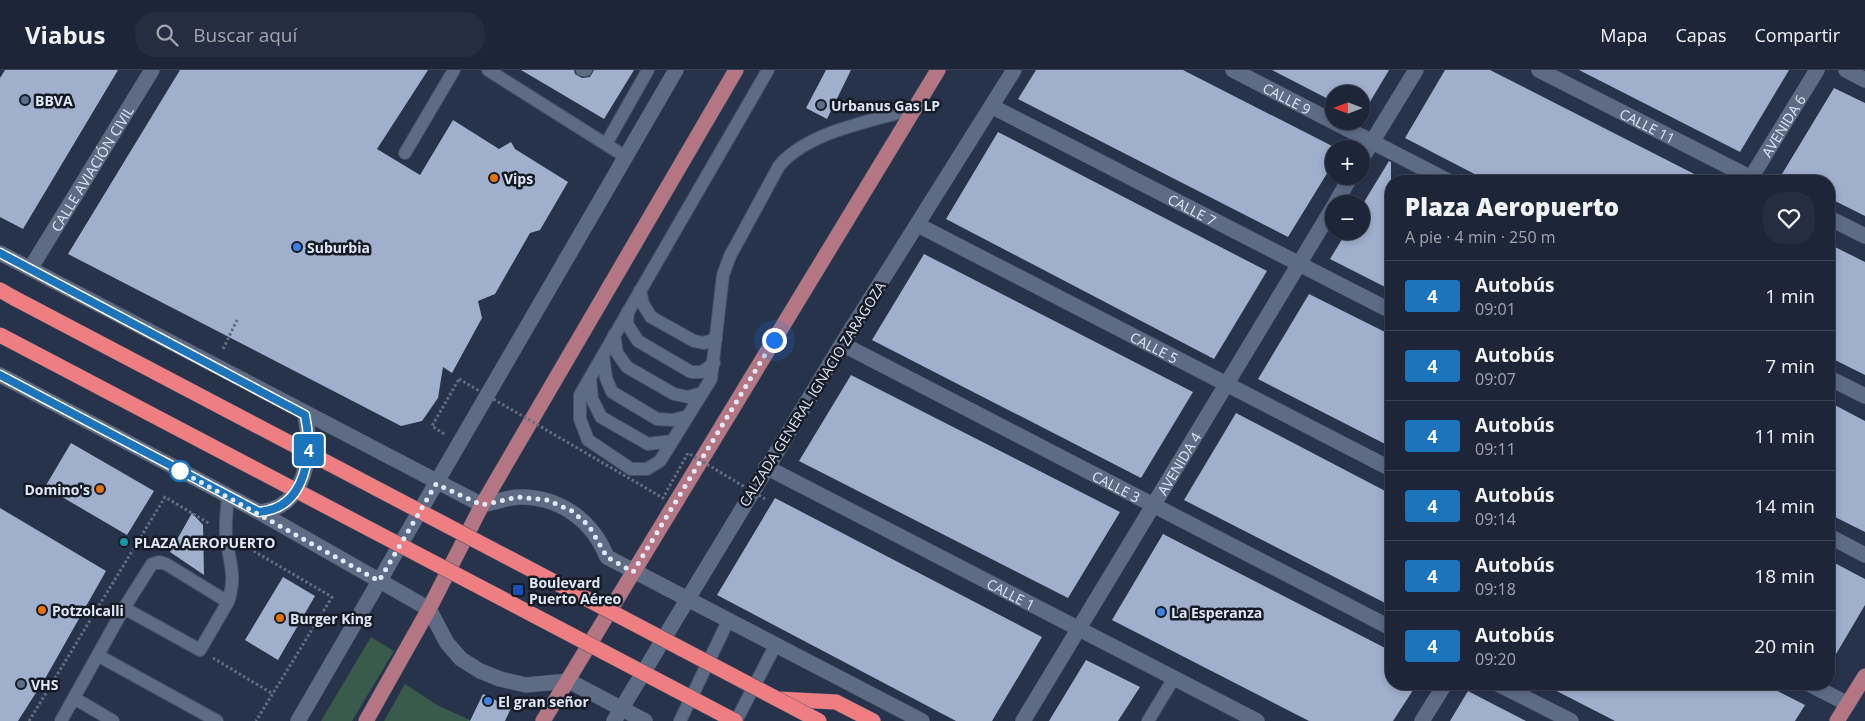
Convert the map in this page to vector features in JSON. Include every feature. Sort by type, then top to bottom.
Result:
[{"type":"highway","points":[[0,290],[819,721]]},
{"type":"highway","points":[[0,335],[735,721]]},
{"type":"highway","points":[[777,699],[836,702],[873,721]]},
{"type":"main road","points":[[366,721],[429,609],[482,505],[736,70]]},
{"type":"main road","points":[[543,721],[938,70]]},
{"type":"main road","points":[[1837,721],[1865,676]]},
{"type":"street","name":"CALLE AVIACIÓN CIVIL","points":[[30,269],[152,70]]},
{"type":"street","points":[[298,721],[676,70]]},
{"type":"street","name":"CALZADA GENERAL IGNACIO ZARAGOZA","points":[[617,715],[688,601],[766,467],[1014,70]]},
{"type":"street","name":"CALLE 9","points":[[1233,70],[1436,175]]},
{"type":"street","points":[[1370,145],[1416,70]]},
{"type":"street","name":"CALLE 11","points":[[1539,70],[1742,175]]},
{"type":"street","name":"AVENIDA 6","points":[[1755,175],[1817,70]]},
{"type":"street","points":[[1846,70],[1865,80]]},
{"type":"street","name":"CALLE 7","points":[[992,107],[1385,309]]},
{"type":"street","name":"AVENIDA 4","points":[[1024,721],[1325,220]]},
{"type":"street","points":[[1835,221],[1865,236]]},
{"type":"street","name":"CALLE 5","points":[[918,225],[1385,466]]},
{"type":"street","points":[[0,253],[436,484],[482,505],[518,497],[547,500],[572,511],[589,526],[607,557],[688,601],[922,721]]},
{"type":"street","name":"CALLE 3","points":[[842,344],[1385,625]]},
{"type":"street","points":[[0,375],[259,512],[429,609],[447,643],[462,659],[480,671],[500,679],[526,685],[569,681],[617,715],[645,721]]},
{"type":"street","points":[[1835,381],[1865,396]]},
{"type":"street","points":[[259,512],[271,511],[283,504],[300,482],[309,457],[309,431],[305,415]]},
{"type":"street","name":"CALLE 1","points":[[766,467],[1257,721]]},
{"type":"street","points":[[1835,539],[1865,555]]},
{"type":"street","points":[[1422,721],[1441,690]]},
{"type":"street","points":[[1510,690],[1570,721]]},
{"type":"street","points":[[1821,690],[1848,704]]},
{"type":"lane","points":[[405,153],[454,70]]},
{"type":"lane","points":[[488,70],[626,157]]},
{"type":"lane","points":[[606,144],[648,70]]},
{"type":"lane","points":[[768,70],[580,395],[580,419],[588,440],[631,469],[647,469],[660,460],[711,379],[722,275],[736,244],[779,166],[788,155],[811,140],[916,108]]},
{"type":"lane","points":[[640,290],[643,304],[651,317],[694,341],[704,343],[716,339]]},
{"type":"lane","points":[[628,311],[630,330],[638,341],[691,372],[702,372],[714,364]]},
{"type":"lane","points":[[614,335],[617,352],[627,367],[674,394],[688,397],[702,393]]},
{"type":"lane","points":[[603,355],[606,378],[612,392],[657,419],[673,420],[688,416]]},
{"type":"lane","points":[[590,378],[592,399],[601,417],[648,444],[672,442]]},
{"type":"lane","points":[[124,608],[200,650],[228,602],[234,585],[226,535],[228,496]]},
{"type":"lane","points":[[61,721],[99,656],[124,608],[152,564],[159,562],[228,602]]},
{"type":"lane","points":[[680,721],[728,621]]},
{"type":"lane","points":[[735,721],[775,646]]},
{"type":"lane","points":[[99,656],[217,721]]},
{"type":"lane","points":[[1148,721],[1174,678]]},
{"type":"lane","points":[[74,698],[113,721]]},
{"type":"path","points":[[432,426],[459,379],[663,498],[688,454],[765,499]]},
{"type":"path","points":[[200,650],[273,694]]},
{"type":"green space","points":[[371,637],[394,651],[352,721],[321,721]]},
{"type":"green space","points":[[405,684],[437,705],[472,721],[384,721]]},
{"type":"building","points":[[5,70],[118,70],[23,229],[0,217],[0,78]]},
{"type":"building","name":"Suburbia","points":[[180,70],[428,70],[377,149],[420,175],[453,120],[499,149],[511,142],[515,149],[568,182],[540,230],[530,233],[495,294],[478,301],[482,318],[452,373],[443,367],[438,398],[422,421],[401,426],[68,254]]},
{"type":"building","points":[[521,70],[574,70],[575,74],[582,78],[590,77],[594,70],[634,70],[604,119]]},
{"type":"building","points":[[826,70],[851,70],[827,119],[806,108]]},
{"type":"building","points":[[1036,70],[1183,70],[1325,142],[1325,177],[1288,237],[1018,99]]},
{"type":"building","points":[[1272,70],[1389,70],[1370,102],[1370,85],[1325,85],[1325,97]]},
{"type":"building","points":[[1445,70],[1490,70],[1696,175],[1476,175],[1405,138]]},
{"type":"building","points":[[1579,70],[1789,70],[1740,152]]},
{"type":"building","points":[[1834,88],[1865,103],[1865,216],[1835,201],[1835,175],[1782,174]]},
{"type":"building","points":[[998,132],[1267,271],[1214,359],[946,219]]},
{"type":"building","points":[[1389,161],[1391,162],[1391,175],[1385,175],[1385,287],[1330,259],[1342,240],[1370,240],[1370,195],[1368,195]]},
{"type":"building","points":[[1835,247],[1865,262],[1865,375],[1835,360]]},
{"type":"building","points":[[924,254],[1193,392],[1141,478],[872,340]]},
{"type":"building","points":[[1309,294],[1385,332],[1385,444],[1258,379]]},
{"type":"building","points":[[851,375],[1120,512],[1068,598],[799,461]]},
{"type":"building","points":[[1835,405],[1865,421],[1865,532],[1835,517]]},
{"type":"building","points":[[1236,413],[1385,491],[1385,603],[1184,500]]},
{"type":"building","name":"Domino's","points":[[71,443],[154,491],[127,535],[45,487]]},
{"type":"building","points":[[775,498],[1042,637],[992,721],[956,721],[717,595]]},
{"type":"building","name":"Potzolcalli","points":[[0,508],[106,571],[46,677],[18,721],[0,721]]},
{"type":"building","points":[[192,513],[203,525],[204,575],[170,552]]},
{"type":"building","points":[[1163,534],[1385,648],[1385,690],[1413,690],[1393,721],[1309,721],[1112,620]]},
{"type":"building","points":[[1835,563],[1865,579],[1865,605],[1835,656]]},
{"type":"building","name":"Burger King","points":[[283,577],[315,596],[278,660],[245,640]]},
{"type":"building","points":[[1086,660],[1140,687],[1118,721],[1049,721]]},
{"type":"building","points":[[1555,690],[1776,690],[1805,705],[1795,721],[1615,721]]},
{"type":"building","points":[[1468,691],[1491,703],[1526,721],[1450,721]]},
{"type":"building","name":"El gran señor","points":[[483,694],[511,708],[505,721],[470,721]]},
{"type":"bus line","name":"4","points":[[0,253],[305,415],[310,444],[306,470],[293,493],[283,504],[271,511],[259,512],[0,375]]},
{"type":"place","name":"BBVA","points":[[25,100]]},
{"type":"place","name":"Urbanus Gas LP","points":[[821,105]]},
{"type":"place","name":"Vips","points":[[494,178]]},
{"type":"place","name":"Suburbia","points":[[297,247]]},
{"type":"place","name":"Domino's","points":[[100,489]]},
{"type":"place","name":"PLAZA AEROPUERTO","points":[[124,542]]},
{"type":"place","name":"Boulevard Puerto Aéreo","points":[[518,590]]},
{"type":"place","name":"Potzolcalli","points":[[42,610]]},
{"type":"place","name":"La Esperanza","points":[[1161,612]]},
{"type":"place","name":"Burger King","points":[[280,618]]},
{"type":"place","name":"VHS","points":[[21,684]]},
{"type":"place","name":"El gran señor","points":[[488,701]]},
{"type":"route","points":[[180,471],[175,468],[259,512],[379,581],[436,484],[482,505],[518,497],[547,500],[572,511],[589,526],[603,547],[607,557],[633,572],[774,340]]}]
